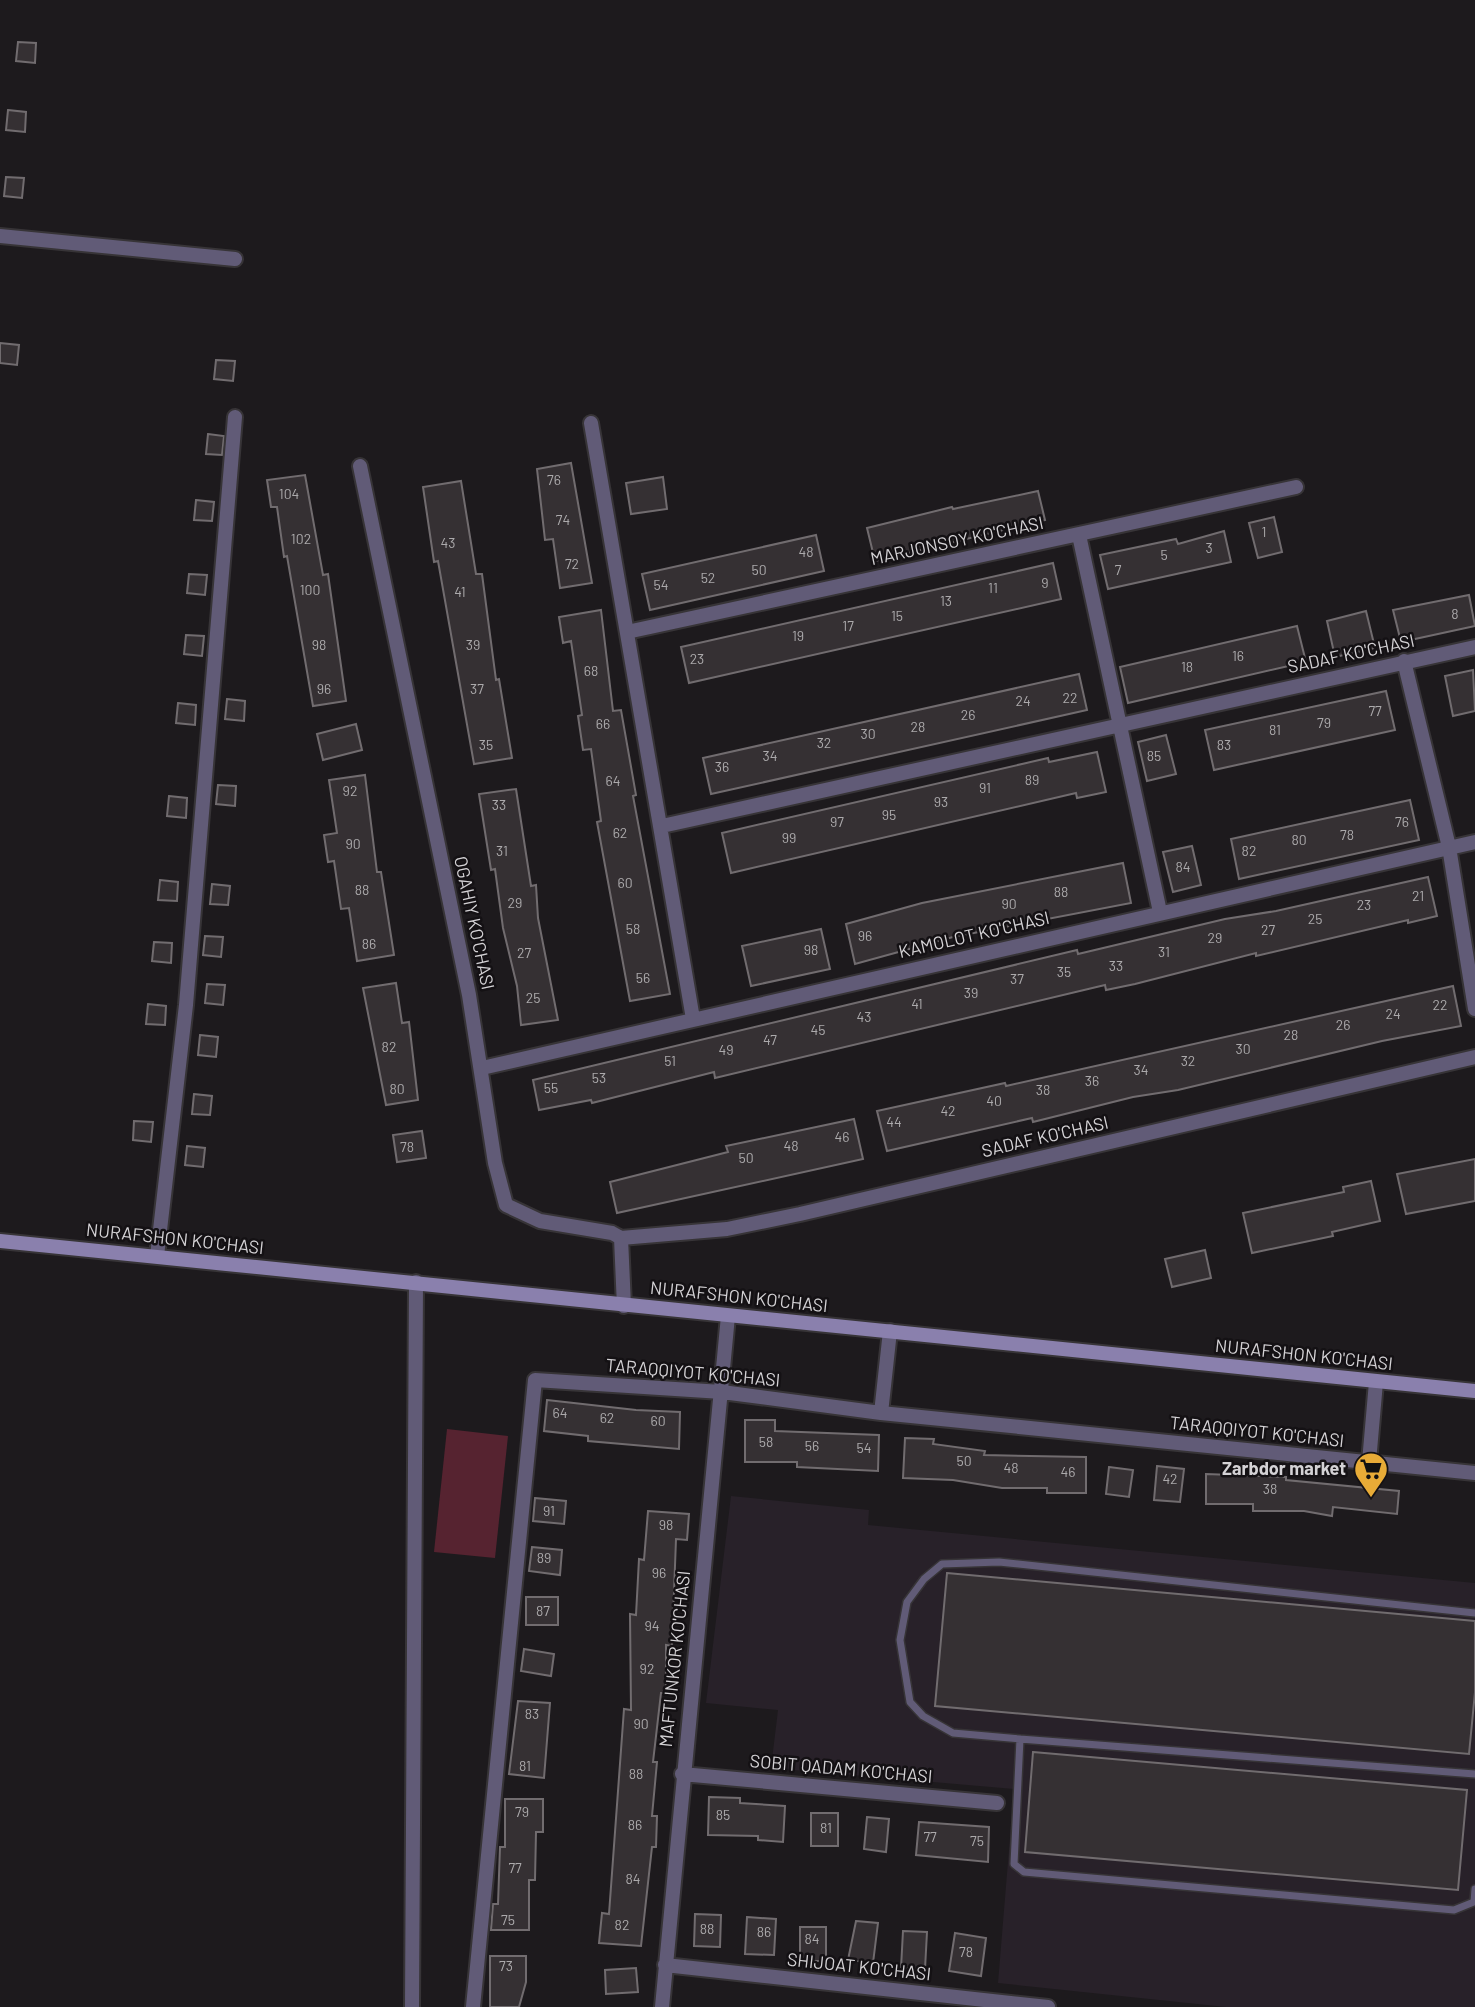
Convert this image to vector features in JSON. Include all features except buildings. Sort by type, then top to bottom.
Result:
[{"type":"street","points":[[0,236],[235,259]]},
{"type":"street","points":[[157,1256],[186,1005],[235,417]]},
{"type":"street","points":[[591,422],[693,1019]]},
{"type":"street","name":"OGAHIY KO'CHASI","points":[[360,466],[482,1068],[495,1163],[506,1205],[540,1221],[612,1233],[621,1238]]},
{"type":"street","name":"MARJONSOY KO'CHASI","points":[[627,632],[1296,487]]},
{"type":"street","points":[[1079,535],[1160,912]]},
{"type":"street","name":"SADAF KO'CHASI","points":[[662,826],[1475,647]]},
{"type":"street","points":[[1404,661],[1449,847],[1475,1009]]},
{"type":"street","name":"KAMOLOT KO'CHASI","points":[[482,1068],[1475,842]]},
{"type":"street","name":"SADAF KO'CHASI","points":[[621,1238],[727,1229],[788,1217],[1475,1057]]},
{"type":"street","points":[[621,1238],[624,1306]]},
{"type":"street","name":"NURAFSHON KO'CHASI","points":[[0,1241],[1475,1391]]},
{"type":"street","points":[[412,2007],[416,1282]]},
{"type":"street","name":"MAFTUNKOR KO'CHASI","points":[[662,2007],[682,1774],[728,1316]]},
{"type":"street","points":[[881,1413],[890,1331]]},
{"type":"street","name":"TARAQQIYOT KO'CHASI","points":[[473,2007],[535,1380],[722,1392],[881,1413],[1475,1472]]},
{"type":"street","points":[[1369,1462],[1377,1381]]},
{"type":"street","name":"SOBIT QADAM KO'CHASI","points":[[682,1774],[997,1803]]},
{"type":"street","name":"SHIJOAT KO'CHASI","points":[[665,1965],[1048,2007]]},
{"type":"lane","points":[[1475,1613],[999,1562],[942,1564],[924,1579],[907,1602],[900,1640],[910,1702],[923,1716],[953,1733],[1475,1774]]},
{"type":"lane","points":[[1020,1739],[1014,1864],[1024,1872],[1454,1910],[1474,1902],[1475,1889]]},
{"type":"shaded area","points":[[447,1429],[508,1436],[495,1558],[434,1552]]},
{"type":"shaded area","points":[[731,1496],[869,1510],[868,1525],[1475,1583],[1475,2007],[1226,2007],[998,1983],[1014,1789],[771,1768],[778,1710],[706,1703]]},
{"type":"place","name":"Zarbdor market","points":[[1371,1499]]}]
